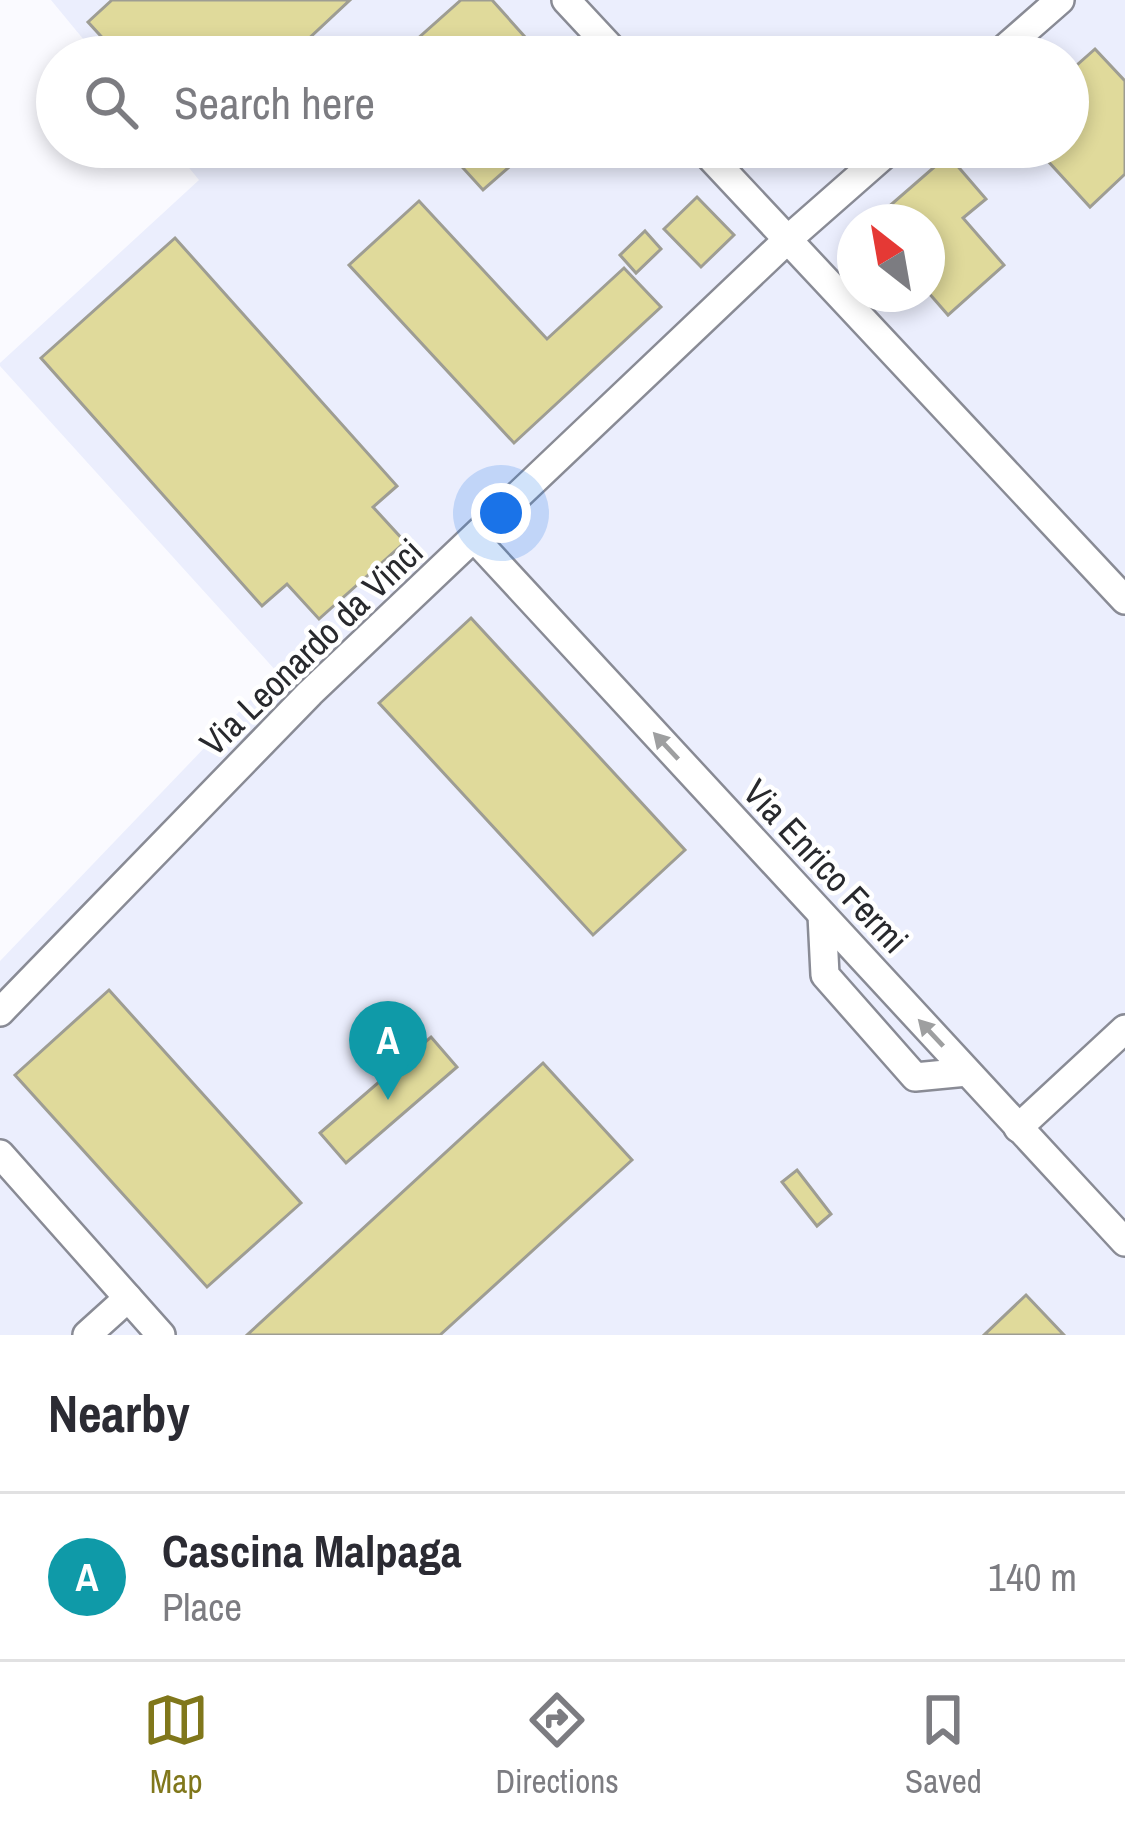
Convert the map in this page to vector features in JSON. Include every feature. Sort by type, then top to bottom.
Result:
[{"type":"street","points":[[566,0],[599,36]]},
{"type":"street","points":[[1019,36],[1060,0]]},
{"type":"street","points":[[720,168],[1125,600]]},
{"type":"street","name":"Via Leonardo da Vinci","points":[[0,1012],[310,693],[869,168]]},
{"type":"street","name":"Via Enrico Fermi","points":[[474,538],[1125,1242]]},
{"type":"street","points":[[821,915],[825,975],[915,1077],[967,1072]]},
{"type":"street","points":[[1018,1128],[1125,1029]]},
{"type":"street","points":[[0,1154],[161,1335]]},
{"type":"street","points":[[87,1335],[128,1298]]},
{"type":"shaded area","points":[[51,0],[1125,0],[1125,1335],[0,1335],[0,961],[277,672],[0,363],[199,180],[189,168],[1089,168],[1089,36],[81,36]]},
{"type":"building","points":[[112,0],[350,0],[311,36],[101,36],[88,22]]},
{"type":"building","points":[[461,0],[492,0],[524,36],[421,36]]},
{"type":"building","points":[[1095,49],[1125,81],[1125,174],[1090,207],[1054,168],[1089,168],[1089,54]]},
{"type":"building","points":[[463,168],[508,168],[483,190]]},
{"type":"building","points":[[933,168],[959,168],[986,199],[963,218],[1004,265],[948,315],[945,204],[892,204]]},
{"type":"building","points":[[697,197],[734,235],[701,267],[664,229]]},
{"type":"building","points":[[419,201],[547,339],[624,268],[661,307],[514,443],[349,265]]},
{"type":"building","points":[[645,231],[661,249],[636,273],[620,255]]},
{"type":"building","points":[[175,238],[397,486],[373,507],[405,542],[319,619],[287,584],[262,606],[41,358]]},
{"type":"building","points":[[471,618],[685,850],[593,935],[379,703]]},
{"type":"building","points":[[109,990],[301,1203],[207,1287],[15,1075]]},
{"type":"building","points":[[431,1037],[457,1067],[346,1163],[320,1133]]},
{"type":"building","points":[[543,1063],[632,1160],[440,1335],[247,1335]]},
{"type":"building","points":[[797,1170],[831,1214],[817,1226],[782,1182]]},
{"type":"building","points":[[1026,1295],[1064,1335],[984,1335]]},
{"type":"place","name":"Cascina Malpaga","points":[[388,1100]]}]
